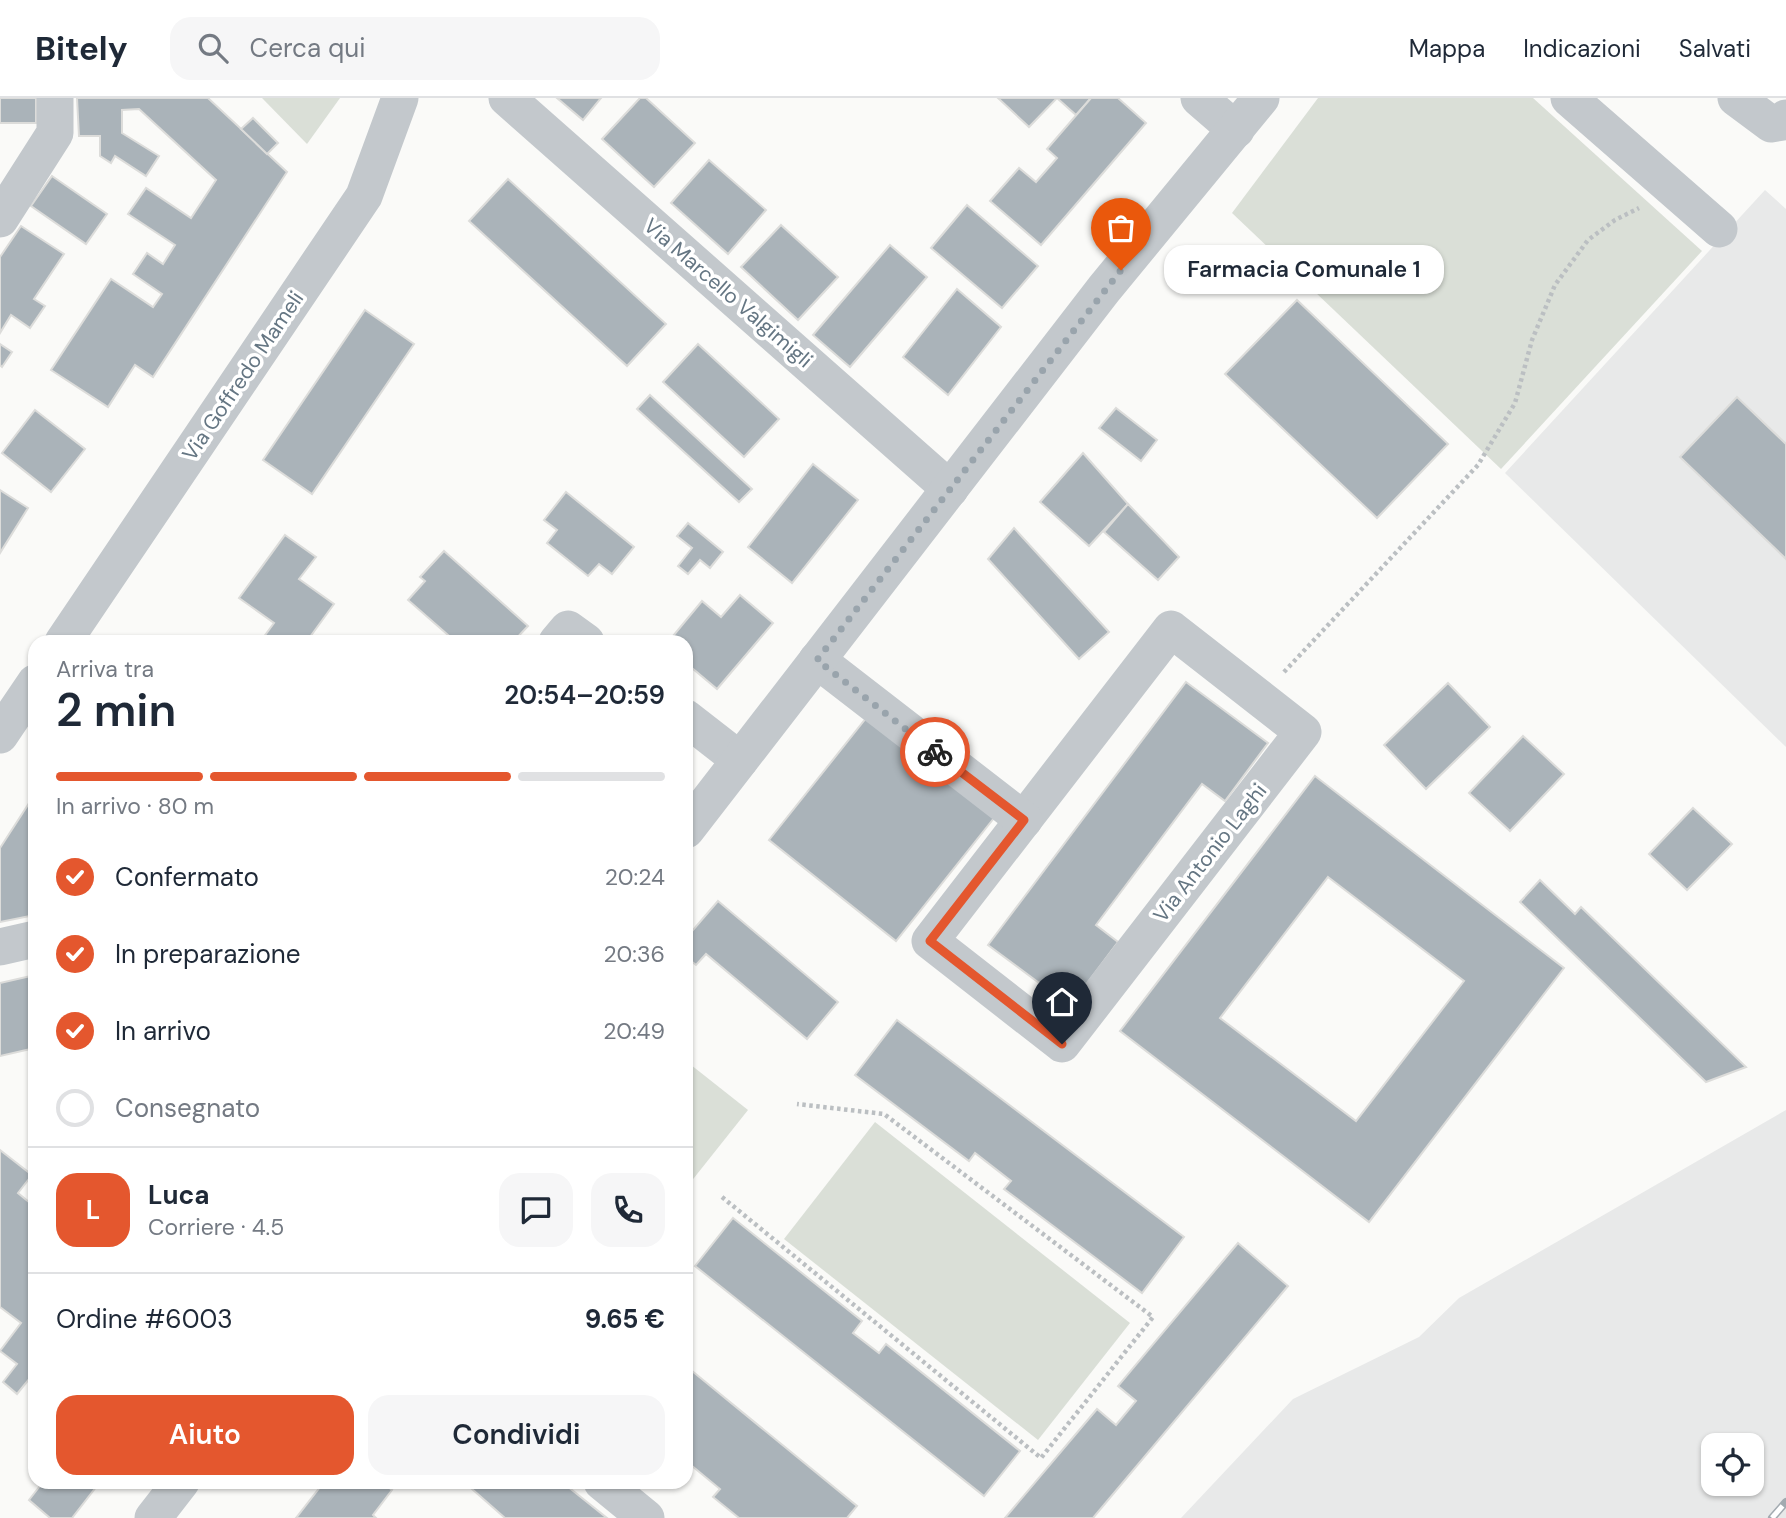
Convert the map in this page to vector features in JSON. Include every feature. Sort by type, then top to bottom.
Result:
[{"type":"street","points":[[0,219],[55,133],[55,98]]},
{"type":"street","name":"Via Goffredo Mameli","points":[[68,635],[364,196],[400,98]]},
{"type":"street","name":"Via Marcello Valgimigli","points":[[507,98],[950,489]]},
{"type":"street","points":[[1199,98],[1236,130]]},
{"type":"street","points":[[693,821],[1104,289],[1261,98]]},
{"type":"street","points":[[1569,98],[1719,229]]},
{"type":"street","points":[[1736,98],[1771,124],[1783,122],[1786,118]]},
{"type":"street","points":[[563,635],[568,629],[576,635]]},
{"type":"street","name":"Via Antonio Laghi","points":[[1171,629],[1303,732],[1062,1044],[930,941],[1024,820],[1171,629]]},
{"type":"street","points":[[817,660],[1024,820]]},
{"type":"street","points":[[0,734],[28,693]]},
{"type":"street","points":[[693,723],[740,760]]},
{"type":"street","points":[[0,947],[28,941]]},
{"type":"street","points":[[153,1518],[176,1489]]},
{"type":"street","points":[[611,1489],[646,1518]]},
{"type":"path","points":[[1259,698],[1478,465],[1515,403],[1532,340],[1555,285],[1588,240],[1615,220],[1672,187]]},
{"type":"path","points":[[722,1197],[1041,1458],[1153,1317],[884,1114],[797,1104]]},
{"type":"shaded area","points":[[262,98],[340,98],[307,144]]},
{"type":"shaded area","points":[[1318,98],[1533,98],[1702,251],[1501,469],[1232,213]]},
{"type":"shaded area","points":[[1765,190],[1786,209],[1786,747],[1505,473]]},
{"type":"shaded area","points":[[693,1067],[748,1110],[693,1179]]},
{"type":"shaded area","points":[[1786,1110],[1786,1518],[1181,1518],[1293,1399],[1419,1337],[1459,1298]]},
{"type":"shaded area","points":[[875,1122],[1130,1323],[1038,1440],[784,1239]]},
{"type":"building","points":[[0,98],[36,98],[36,123],[0,123]]},
{"type":"building","points":[[77,98],[208,98],[287,172],[153,377],[135,365],[108,407],[51,370],[111,279],[153,307],[162,294],[133,274],[147,253],[163,264],[175,245],[128,214],[146,188],[191,218],[216,180],[139,109],[122,110],[122,133],[159,156],[146,176],[115,156],[111,163],[100,156],[100,136],[79,136]]},
{"type":"building","points":[[557,98],[601,98],[583,120]]},
{"type":"building","points":[[640,98],[646,98],[695,143],[654,187],[602,139]]},
{"type":"building","points":[[998,98],[1057,98],[1029,127]]},
{"type":"building","points":[[1057,98],[1091,98],[1076,115]]},
{"type":"building","points":[[1091,98],[1118,98],[1146,123],[1041,245],[990,201],[1019,168],[1036,182],[1057,158],[1047,149]]},
{"type":"building","points":[[253,118],[278,143],[267,154],[241,129]]},
{"type":"building","points":[[709,160],[766,210],[728,254],[671,203]]},
{"type":"building","points":[[52,176],[107,214],[86,244],[31,206]]},
{"type":"building","points":[[508,179],[666,324],[627,366],[469,221]]},
{"type":"building","points":[[967,205],[1038,266],[1002,308],[931,248]]},
{"type":"building","points":[[781,225],[838,277],[798,320],[741,267]]},
{"type":"building","points":[[21,226],[64,254],[34,299],[45,306],[30,328],[11,315],[0,333],[0,257]]},
{"type":"building","points":[[890,245],[927,277],[850,367],[813,335]]},
{"type":"building","points":[[957,289],[1001,327],[948,395],[903,357]]},
{"type":"building","points":[[1297,300],[1448,444],[1377,518],[1225,374]]},
{"type":"building","points":[[365,310],[414,344],[312,494],[263,460]]},
{"type":"building","points":[[0,344],[12,352],[2,367],[0,365]]},
{"type":"building","points":[[698,344],[779,419],[744,457],[663,382]]},
{"type":"building","points":[[650,395],[752,489],[739,502],[637,409]]},
{"type":"building","points":[[1737,397],[1786,444],[1786,559],[1680,457]]},
{"type":"building","points":[[1116,408],[1157,440],[1141,461],[1099,428]]},
{"type":"building","points":[[35,410],[85,449],[51,492],[2,453]]},
{"type":"building","points":[[1083,453],[1128,504],[1089,546],[1040,502]]},
{"type":"building","points":[[813,464],[858,500],[792,583],[748,547]]},
{"type":"building","points":[[0,490],[28,508],[0,553]]},
{"type":"building","points":[[566,492],[634,547],[612,574],[599,564],[588,576],[547,543],[557,530],[544,520]]},
{"type":"building","points":[[1128,504],[1179,557],[1158,580],[1104,532]]},
{"type":"building","points":[[688,523],[723,552],[710,568],[700,560],[688,574],[678,566],[692,548],[677,536]]},
{"type":"building","points":[[1014,528],[1109,632],[1079,659],[988,559]]},
{"type":"building","points":[[285,535],[316,557],[299,579],[334,604],[311,635],[265,635],[274,623],[239,598]]},
{"type":"building","points":[[444,551],[528,626],[520,635],[448,635],[408,600],[425,581],[420,577]]},
{"type":"building","points":[[740,595],[773,623],[717,689],[693,669],[693,635],[674,635],[702,601],[721,617]]},
{"type":"building","points":[[1186,682],[1268,743],[1225,801],[1202,784],[1096,925],[1118,942],[1070,1006],[988,945]]},
{"type":"building","points":[[1448,683],[1490,727],[1426,789],[1384,745]]},
{"type":"building","points":[[867,717],[994,818],[896,941],[769,840]]},
{"type":"building","points":[[1523,736],[1564,774],[1510,831],[1469,793]]},
{"type":"building","points":[[1315,776],[1564,968],[1369,1222],[1120,1031]],"holes":[[[1328,877],[1464,981],[1356,1121],[1220,1018]]]},
{"type":"building","points":[[28,805],[28,916],[0,922],[0,848]]},
{"type":"building","points":[[1693,808],[1732,844],[1687,890],[1649,854]]},
{"type":"building","points":[[1540,880],[1575,914],[1581,907],[1746,1067],[1706,1082],[1520,902]]},
{"type":"building","points":[[718,901],[838,1002],[807,1039],[706,954],[696,965],[693,963],[693,930]]},
{"type":"building","points":[[28,977],[28,1050],[0,1056],[0,983]]},
{"type":"building","points":[[897,1020],[1184,1237],[1142,1293],[1004,1189],[1011,1181],[975,1153],[969,1161],[855,1075]]},
{"type":"building","points":[[0,1150],[28,1172],[28,1180],[18,1193],[28,1201],[28,1381],[17,1394],[3,1382],[17,1364],[0,1351],[21,1323],[0,1307]]},
{"type":"building","points":[[733,1218],[862,1321],[853,1333],[879,1353],[886,1344],[1020,1451],[984,1496],[695,1266]]},
{"type":"building","points":[[1238,1243],[1288,1286],[1093,1518],[1005,1518],[1097,1409],[1116,1425],[1136,1401],[1118,1386]]},
{"type":"building","points":[[693,1372],[857,1506],[847,1518],[739,1518],[713,1497],[720,1489],[693,1467]]},
{"type":"building","points":[[38,1489],[95,1489],[72,1518],[50,1518],[29,1500]]},
{"type":"building","points":[[319,1489],[392,1490],[373,1515],[376,1518],[296,1518]]},
{"type":"building","points":[[472,1489],[571,1489],[607,1518],[505,1518]]},
{"type":"railway","points":[[1772,1518],[1786,1502]]},
{"type":"way so far","points":[[935,752],[817,660],[1121,270]]},
{"type":"place","name":"Farmacia Comunale 1","points":[[1121,270]]},
{"type":"route","points":[[935,752],[1024,820],[930,941],[1062,1044]]}]
